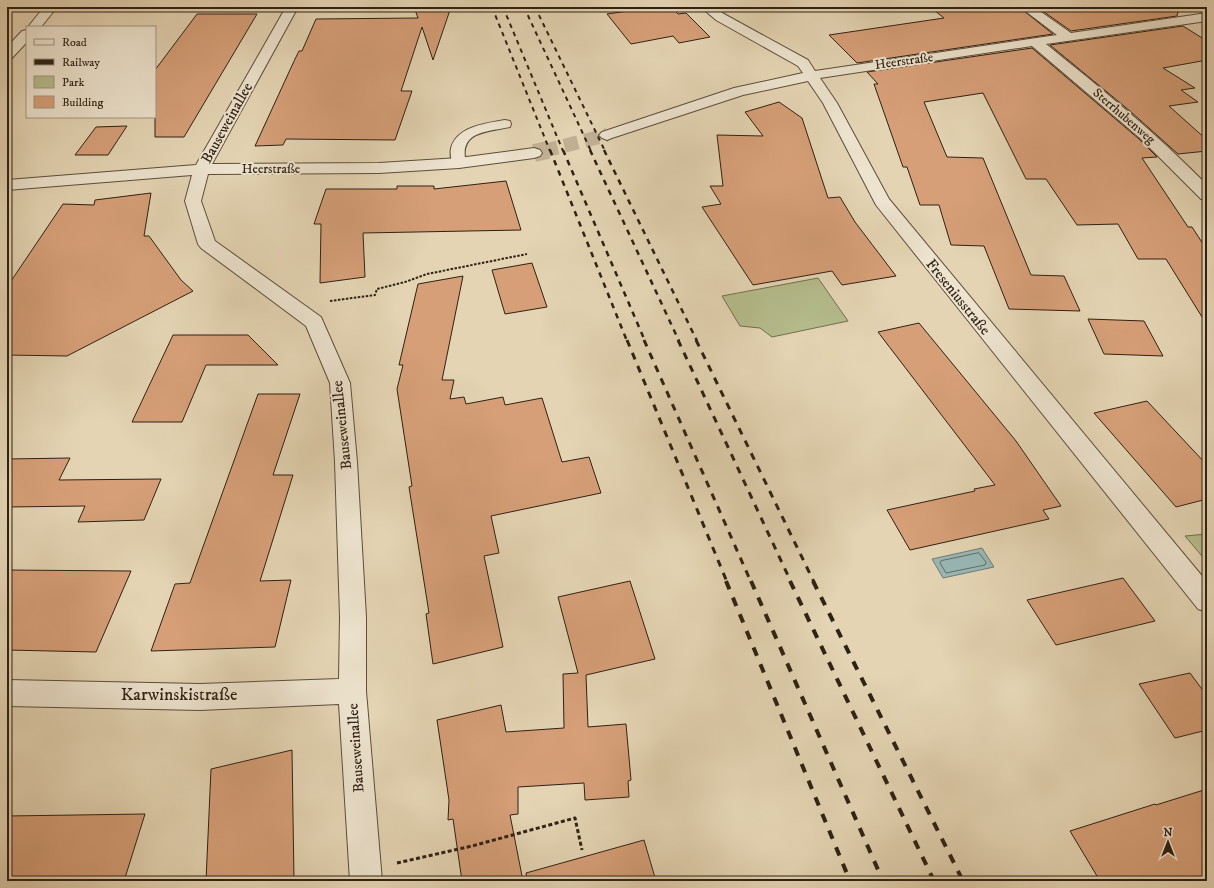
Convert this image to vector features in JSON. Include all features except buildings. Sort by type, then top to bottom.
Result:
[{"type":"street","points":[[35,26],[51,7]]},
{"type":"street","name":"Freseniusstraße","points":[[707,7],[720,17],[803,63],[830,103],[882,201],[1207,601]]},
{"type":"street","points":[[1026,7],[1069,38]]},
{"type":"street","name":"Bauseweinallee","points":[[291,9],[202,169],[193,201],[207,244],[314,322],[340,383],[346,462],[352,618],[352,691],[365,876]]},
{"type":"street","name":"Heerstraße","points":[[607,135],[739,91],[834,71],[1207,17]]},
{"type":"street","points":[[7,55],[26,35]]},
{"type":"street","name":"Sterrhubenweg","points":[[1036,42],[1124,115],[1183,170],[1207,195]]},
{"type":"street","name":"Heerstraße","points":[[7,185],[202,169],[379,168],[459,163],[534,153]]},
{"type":"street","name":"Karwinskistraße","points":[[7,693],[200,697],[352,691]]},
{"type":"lane","points":[[459,163],[457,150],[460,140],[471,132],[505,124]]},
{"type":"path","points":[[291,9],[378,11],[382,7]]},
{"type":"path","points":[[297,309],[335,300],[375,294],[377,289],[405,282],[427,274],[527,254]]},
{"type":"path","points":[[365,876],[575,818],[582,850]]},
{"type":"green space","points":[[818,278],[848,321],[772,337],[760,328],[740,326],[722,296]]},
{"type":"green space","points":[[1207,534],[1207,562],[1185,536]]},
{"type":"water","points":[[982,548],[994,567],[943,578],[932,559]]},
{"type":"tunnel","points":[[548,150],[607,135]]},
{"type":"tunnel","points":[[534,153],[548,150]]},
{"type":"railway","points":[[492,7],[550,151]]},
{"type":"railway","points":[[503,7],[563,151]]},
{"type":"railway","points":[[524,7],[591,151]]},
{"type":"railway","points":[[535,7],[605,151]]},
{"type":"railway","points":[[550,150],[627,341]]},
{"type":"railway","points":[[563,150],[645,341]]},
{"type":"railway","points":[[590,150],[679,341]]},
{"type":"railway","points":[[604,150],[697,341]]},
{"type":"railway","points":[[627,340],[727,582]]},
{"type":"railway","points":[[644,340],[751,582]]},
{"type":"railway","points":[[678,340],[791,582]]},
{"type":"railway","points":[[696,340],[814,582]]},
{"type":"railway","points":[[726,581],[850,881]]},
{"type":"railway","points":[[751,581],[883,881]]},
{"type":"railway","points":[[790,581],[934,881]]},
{"type":"railway","points":[[813,581],[963,881]]}]
